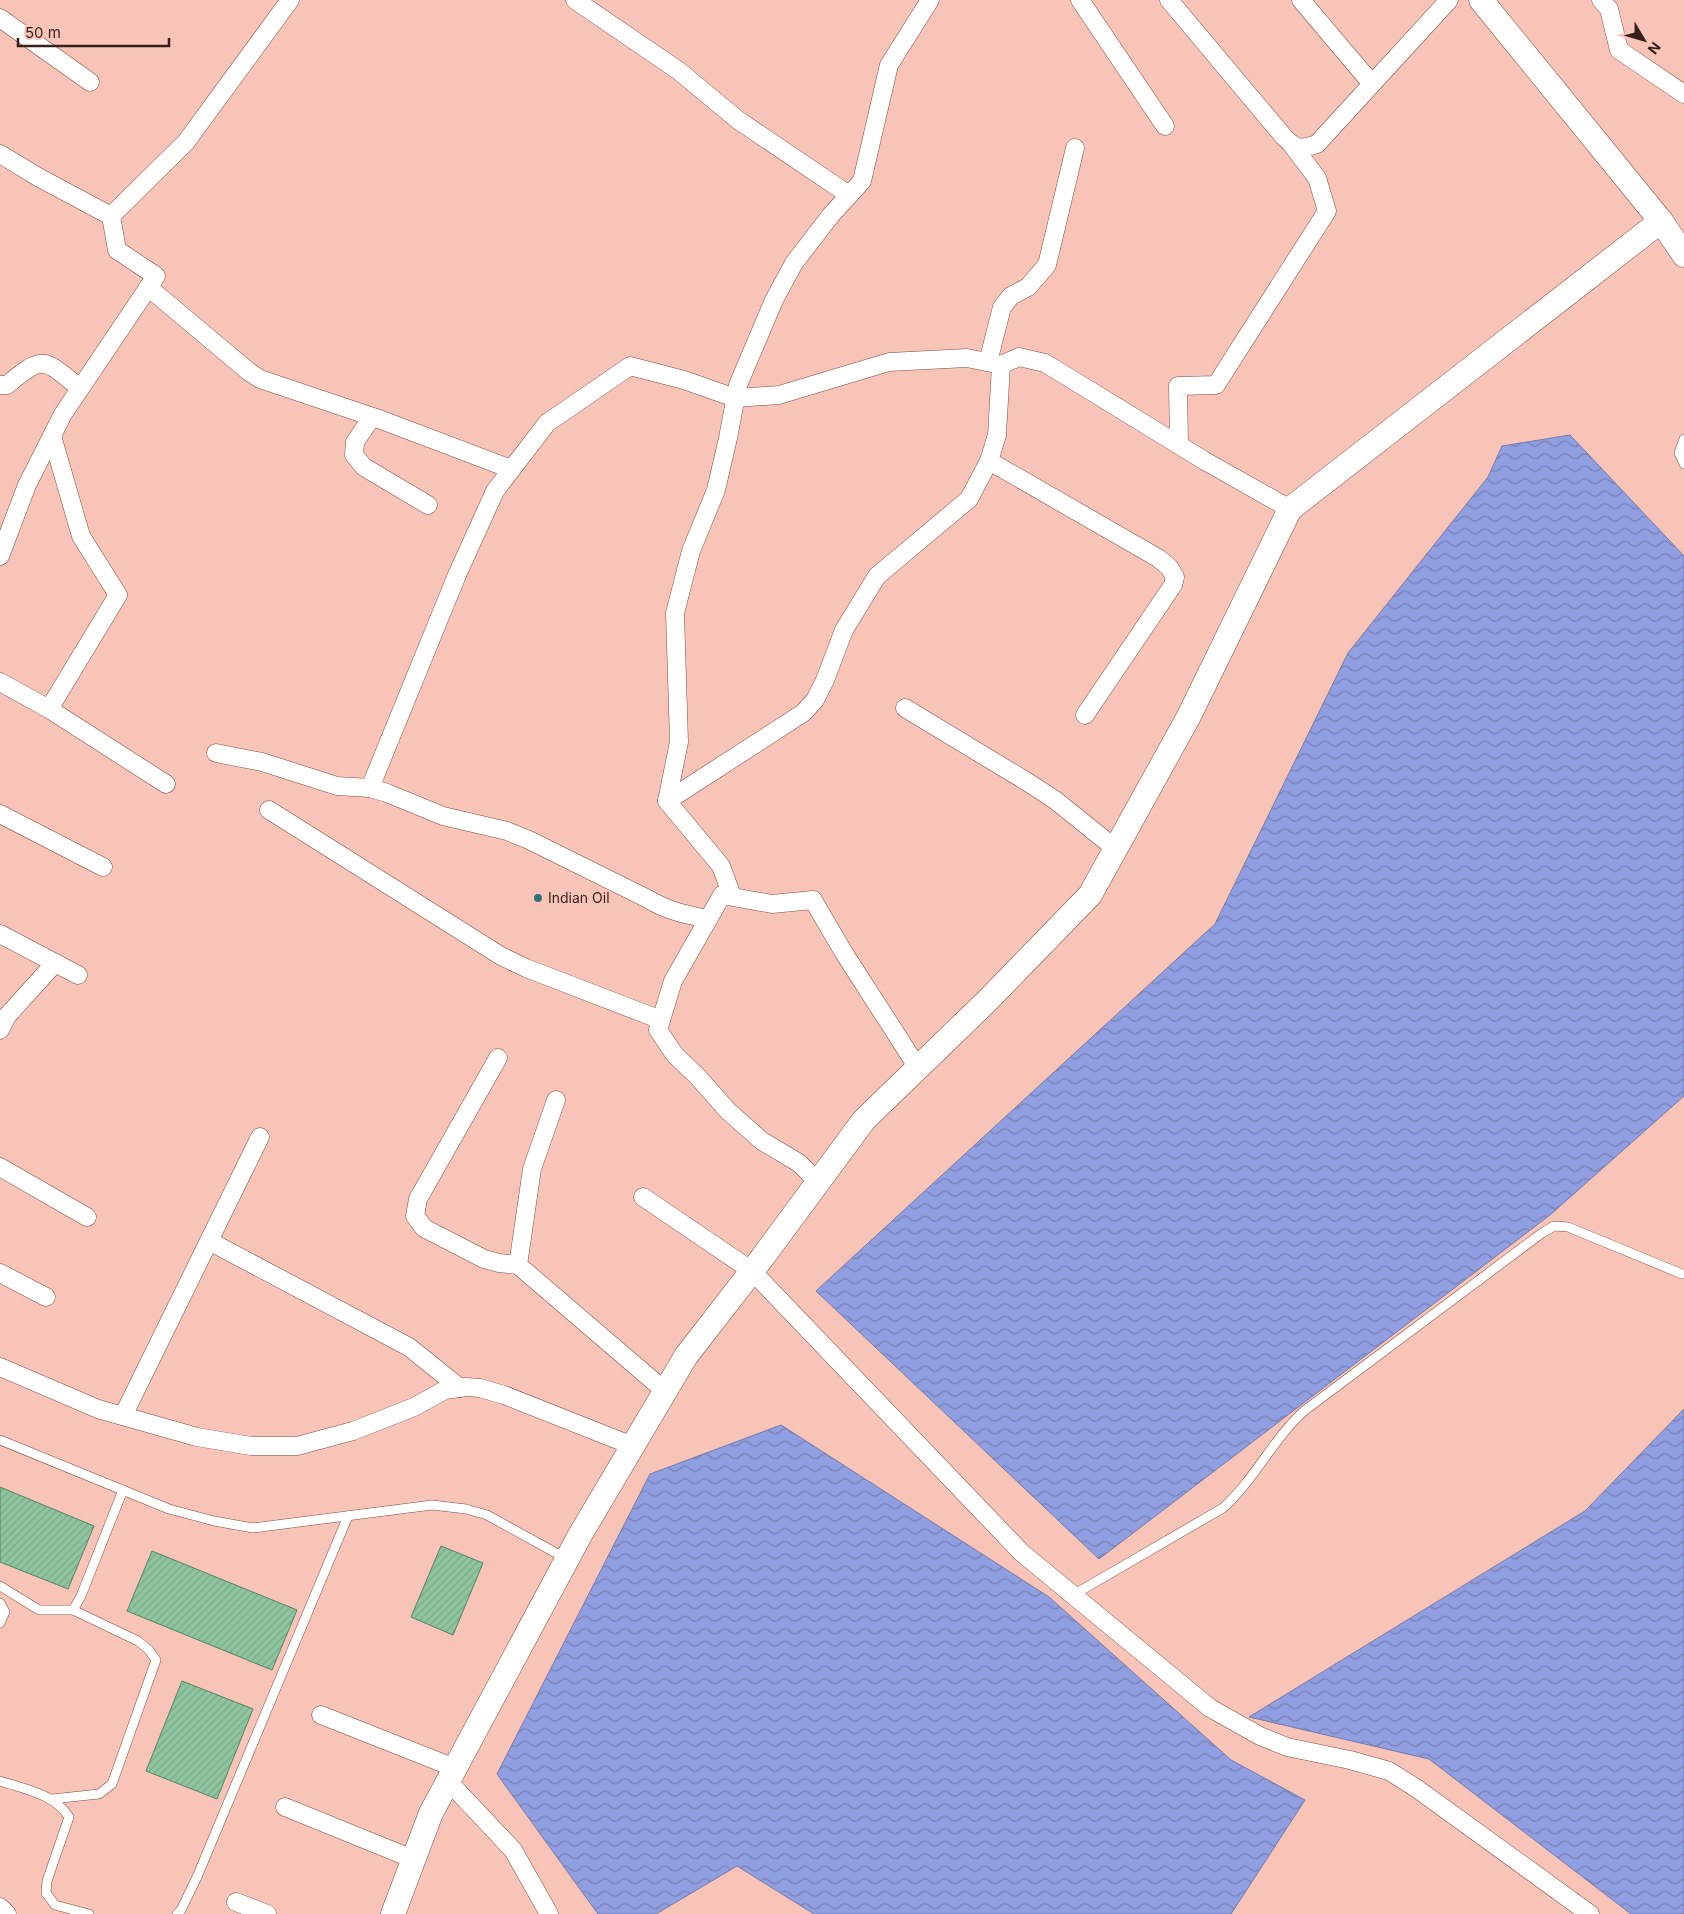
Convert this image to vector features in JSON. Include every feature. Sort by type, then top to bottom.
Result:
[{"type":"street","points":[[111,216],[186,142],[290,0]]},
{"type":"street","points":[[575,0],[679,72],[738,120],[849,195]]},
{"type":"street","points":[[667,801],[679,742],[675,613],[692,551],[716,490],[738,385],[774,300],[794,263],[831,215],[862,181],[889,65],[930,0]]},
{"type":"street","points":[[1080,0],[1165,126]]},
{"type":"street","points":[[1169,0],[1318,178],[1327,211],[1216,385],[1178,386],[1179,444]]},
{"type":"street","points":[[1301,0],[1372,84]]},
{"type":"street","points":[[1292,145],[1303,149],[1316,144],[1449,0]]},
{"type":"street","points":[[1601,0],[1609,9],[1619,50],[1684,94]]},
{"type":"street","points":[[1490,5],[1661,221],[1683,253]]},
{"type":"street","points":[[0,18],[90,82]]},
{"type":"street","points":[[667,801],[803,714],[815,700],[825,680],[844,630],[877,576],[968,499],[989,461],[997,435],[995,363],[1002,306],[1011,296],[1028,287],[1047,265],[1075,148]]},
{"type":"street","points":[[0,154],[38,177],[111,216]]},
{"type":"street","points":[[0,556],[27,485],[63,414],[156,276],[116,250],[111,216]]},
{"type":"street","points":[[392,1914],[431,1813],[580,1535],[686,1356],[752,1271],[864,1120],[987,1001],[1090,895],[1189,716],[1290,509],[1661,221]]},
{"type":"street","points":[[148,288],[260,379],[372,417],[511,469]]},
{"type":"street","points":[[370,788],[456,575],[495,491],[548,423],[630,366],[684,380],[735,398],[779,395],[889,362],[967,358],[995,363],[1019,357],[1045,363],[1290,509]]},
{"type":"street","points":[[0,384],[7,385],[28,367],[38,363],[50,365],[80,388]]},
{"type":"street","points":[[372,417],[355,442],[354,455],[364,467],[428,505]]},
{"type":"street","points":[[49,709],[118,594],[81,536],[52,436]]},
{"type":"street","points":[[989,461],[1158,558],[1169,567],[1175,577],[1172,585],[1085,715]]},
{"type":"street","points":[[0,682],[49,709],[166,784]]},
{"type":"street","points":[[905,708],[1042,792],[1116,849]]},
{"type":"street","points":[[216,753],[262,762],[338,786],[370,788],[443,816],[507,831],[529,840],[663,908],[708,918]]},
{"type":"street","points":[[667,801],[721,866],[732,896]]},
{"type":"street","points":[[269,810],[501,956],[526,968],[661,1020]]},
{"type":"street","points":[[0,814],[103,867]]},
{"type":"street","points":[[818,1182],[799,1163],[762,1141],[728,1111],[698,1077],[675,1055],[658,1030],[672,981],[722,895],[772,904],[813,900],[844,954],[918,1068]]},
{"type":"street","points":[[0,934],[78,975]]},
{"type":"street","points":[[0,1030],[7,1016],[55,963]]},
{"type":"street","points":[[498,1058],[418,1199],[415,1216],[424,1228],[484,1259],[499,1264],[518,1265],[666,1391]]},
{"type":"street","points":[[518,1265],[532,1168],[556,1100]]},
{"type":"street","points":[[123,1416],[260,1137]]},
{"type":"street","points":[[0,1167],[87,1217]]},
{"type":"street","points":[[643,1197],[752,1271],[1022,1553],[1210,1708],[1260,1736],[1288,1747],[1350,1760],[1389,1771],[1416,1788],[1590,1914]]},
{"type":"street","points":[[209,1241],[409,1347],[460,1388]]},
{"type":"street","points":[[0,1273],[46,1297]]},
{"type":"street","points":[[0,1367],[98,1409],[197,1437],[251,1446],[297,1446],[353,1431],[414,1407],[445,1390],[480,1388],[504,1395],[633,1446]]},
{"type":"street","points":[[321,1715],[452,1774],[513,1850],[549,1914]]},
{"type":"street","points":[[285,1807],[413,1859]]},
{"type":"street","points":[[236,1902],[268,1914]]},
{"type":"street","points":[[0,1907],[7,1914]]},
{"type":"lane","points":[[1684,439],[1679,453],[1684,464]]},
{"type":"lane","points":[[1073,1595],[1223,1508],[1239,1493],[1290,1423],[1304,1411],[1542,1233],[1554,1226],[1568,1227],[1682,1274]]},
{"type":"lane","points":[[0,1440],[170,1509],[214,1521],[253,1528],[432,1505],[466,1509],[488,1515],[567,1559]]},
{"type":"lane","points":[[73,1610],[81,1596],[123,1490]]},
{"type":"lane","points":[[178,1914],[197,1877],[348,1516]]},
{"type":"lane","points":[[0,1586],[39,1610],[73,1610],[138,1641],[149,1650],[156,1660],[112,1784],[99,1794],[52,1799]]},
{"type":"lane","points":[[0,1603],[5,1612],[0,1623]]},
{"type":"lane","points":[[0,1781],[52,1799],[64,1808],[69,1817],[47,1881],[46,1894],[55,1905],[89,1914]]},
{"type":"water","points":[[1570,435],[1684,556],[1684,1096],[1550,1215],[1099,1559],[816,1291],[1215,924],[1348,653],[1488,477],[1502,446]]},
{"type":"water","points":[[1684,1409],[1684,1914],[1631,1914],[1429,1759],[1249,1717],[1585,1511]]},
{"type":"water","points":[[781,1425],[1049,1597],[1231,1760],[1305,1800],[1231,1914],[814,1914],[737,1866],[656,1914],[598,1914],[497,1774],[650,1474]]},
{"type":"building","points":[[0,1487],[94,1526],[68,1589],[0,1562]]},
{"type":"building","points":[[441,1546],[483,1563],[453,1635],[411,1617]]},
{"type":"building","points":[[152,1551],[297,1610],[272,1670],[127,1611]]},
{"type":"building","points":[[182,1681],[253,1709],[217,1799],[146,1771]]},
{"type":"place","name":"Indian Oil","points":[[538,898]]}]
